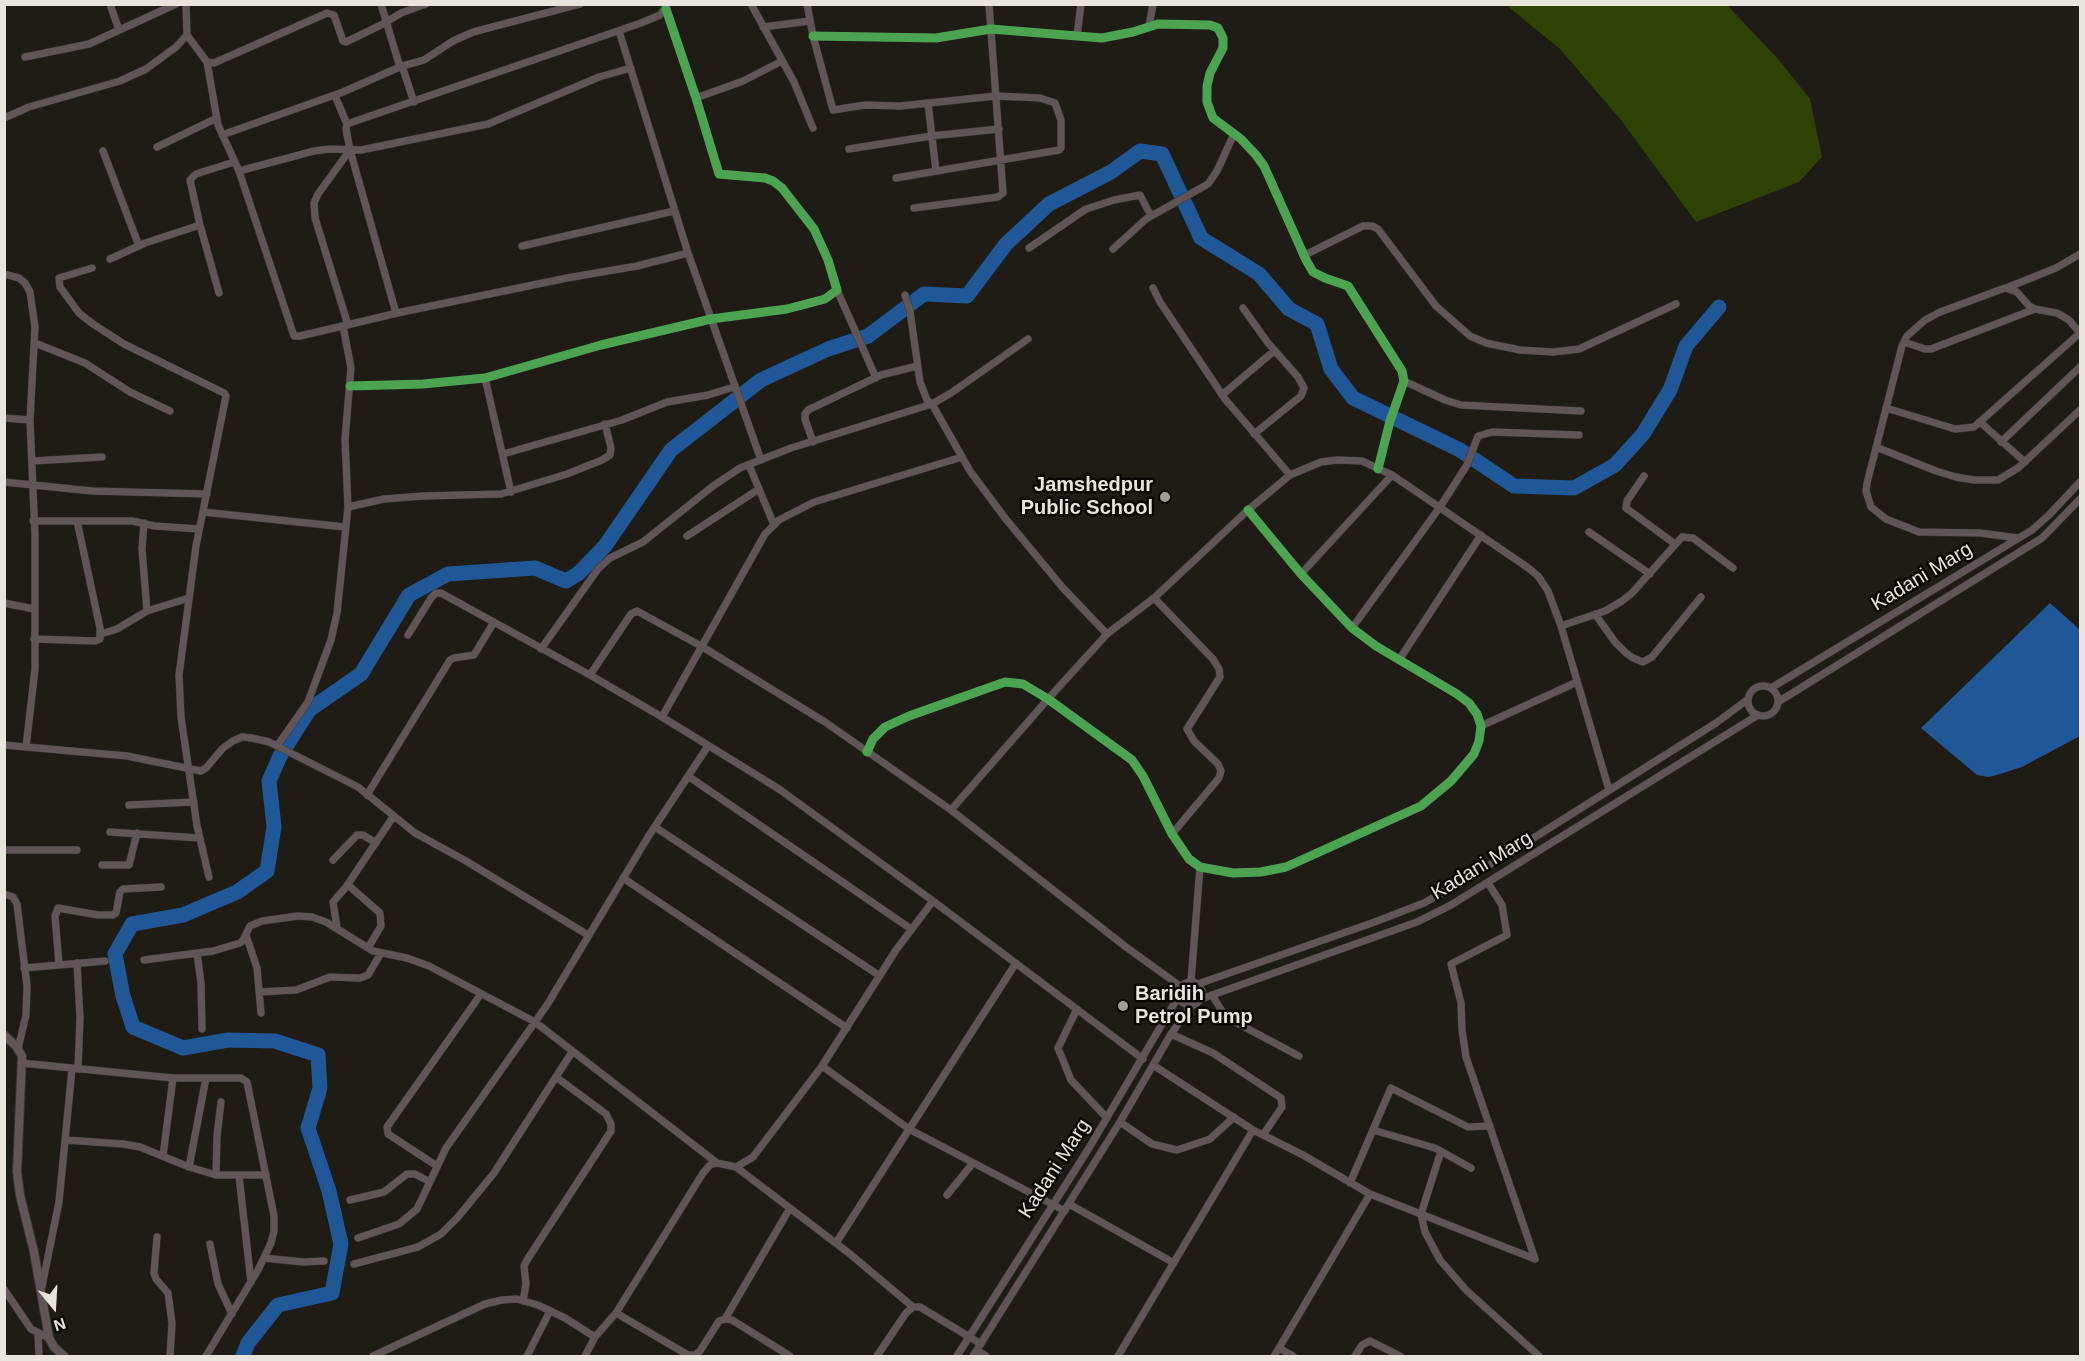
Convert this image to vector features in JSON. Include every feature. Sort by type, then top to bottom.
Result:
[{"type":"street","points":[[110,4],[119,30]]},
{"type":"street","points":[[25,57],[79,47],[176,4]]},
{"type":"street","points":[[186,4],[187,35],[207,62],[222,135],[239,171],[294,336],[396,313],[637,266],[688,253]]},
{"type":"street","points":[[381,4],[399,64],[402,66],[414,102]]},
{"type":"street","points":[[207,62],[214,63],[327,14],[333,15],[343,40],[346,42],[401,13],[426,4]]},
{"type":"street","points":[[222,135],[335,96],[402,66],[431,56],[473,32],[580,4]]},
{"type":"street","points":[[752,4],[794,82],[813,128]]},
{"type":"street","points":[[807,4],[833,110],[865,105],[900,106],[996,96],[1040,98],[1055,103],[1061,120],[1061,148],[1059,150],[897,178]]},
{"type":"street","points":[[914,208],[1001,196],[1003,193],[989,4]]},
{"type":"street","points":[[1077,36],[1081,4]]},
{"type":"street","points":[[1149,26],[1153,4]]},
{"type":"street","points":[[347,124],[620,31],[660,15],[666,7]]},
{"type":"street","points":[[666,7],[719,174],[765,178],[773,181],[782,188],[814,229],[828,260],[837,290],[876,378]]},
{"type":"street","points":[[763,27],[810,21]]},
{"type":"street","points":[[813,36],[936,38],[991,29],[1102,38],[1158,24],[1218,28],[1223,38],[1223,48],[1210,73],[1207,86],[1207,102],[1213,118],[1256,155],[1264,166],[1313,272],[1348,286],[1402,371],[1404,381],[1390,421],[1378,469]]},
{"type":"street","points":[[620,31],[674,211],[761,460]]},
{"type":"street","points":[[4,118],[28,107],[120,81],[137,73],[176,47],[187,35]]},
{"type":"street","points":[[696,98],[743,81],[782,61]]},
{"type":"street","points":[[239,171],[315,151],[361,150],[488,124],[599,77],[631,68]]},
{"type":"street","points":[[335,96],[347,124],[350,150],[396,313]]},
{"type":"street","points":[[928,103],[936,171]]},
{"type":"street","points":[[158,147],[217,118]]},
{"type":"street","points":[[849,149],[931,136],[999,129]]},
{"type":"street","points":[[1113,249],[1151,216],[1208,184],[1234,134]]},
{"type":"street","points":[[278,746],[308,702],[328,649],[337,613],[348,507],[345,440],[350,356],[346,325],[315,218],[314,203],[350,150]]},
{"type":"street","points":[[103,152],[139,246]]},
{"type":"street","points":[[219,293],[190,180],[196,174],[234,162]]},
{"type":"street","points":[[1029,248],[1086,209],[1126,197],[1140,195],[1151,216]]},
{"type":"street","points":[[522,246],[674,211]]},
{"type":"street","points":[[110,259],[139,246],[200,225]]},
{"type":"street","points":[[1304,256],[1363,226],[1378,228],[1436,306],[1470,336],[1486,343],[1520,350],[1553,352],[1579,349],[1676,304]]},
{"type":"street","points":[[2018,538],[1980,533],[1919,532],[1878,513],[1871,507],[1866,491],[1904,342],[1915,328],[1940,312],[2056,268],[2080,254]]},
{"type":"street","points":[[92,268],[59,278],[60,287],[79,313],[124,344],[226,396],[199,529],[179,675],[181,717],[199,838],[209,877]]},
{"type":"street","points":[[4,274],[19,278],[25,283],[30,292],[35,327],[30,420],[35,669],[26,747]]},
{"type":"street","points":[[1153,288],[1222,395],[1290,475]]},
{"type":"street","points":[[1886,408],[1955,429],[1968,429],[1980,422],[2080,333],[2068,320],[2057,313],[2035,309],[2029,306],[2017,292],[2005,288]]},
{"type":"street","points":[[350,386],[423,384],[485,378],[601,345],[711,319],[787,309],[825,299],[837,290]]},
{"type":"street","points":[[904,295],[910,311],[923,393],[932,404],[962,457],[1005,518],[1062,588],[1107,634]]},
{"type":"street","points":[[1244,308],[1304,388],[1304,392],[1254,434]]},
{"type":"street","points":[[1904,342],[1931,349],[2035,309]]},
{"type":"street","points":[[541,649],[598,569],[610,558],[643,542],[713,486],[761,460],[932,404],[1028,339]]},
{"type":"street","points":[[35,343],[85,363],[130,392],[170,411]]},
{"type":"street","points":[[1222,395],[1274,351]]},
{"type":"street","points":[[813,442],[805,419],[806,412],[876,378],[917,366]]},
{"type":"street","points":[[2001,442],[2080,367]]},
{"type":"street","points":[[485,378],[511,492]]},
{"type":"street","points":[[1404,381],[1461,405],[1581,411]]},
{"type":"street","points":[[502,454],[637,415],[667,402],[735,390]]},
{"type":"street","points":[[1876,447],[1936,471],[1974,480],[1998,480],[2025,462],[2080,410]]},
{"type":"street","points":[[4,418],[30,420]]},
{"type":"street","points":[[1980,422],[2025,462]]},
{"type":"street","points":[[348,507],[384,499],[438,495],[492,495],[511,492],[602,460],[611,452],[605,424]]},
{"type":"street","points":[[1352,628],[1440,507],[1467,465],[1478,436],[1492,432],[1579,435]]},
{"type":"street","points":[[32,461],[102,457]]},
{"type":"street","points":[[662,717],[765,534],[774,525],[814,502],[962,457]]},
{"type":"street","points":[[951,810],[1107,634],[1154,598],[1248,510],[1290,475],[1321,462],[1337,460],[1362,461],[1392,476],[1538,576],[1548,591],[1561,626],[1609,790]]},
{"type":"street","points":[[748,465],[774,525]]},
{"type":"street","points":[[1301,574],[1392,476]]},
{"type":"street","points":[[1644,476],[1626,501],[1626,508],[1675,544]]},
{"type":"street","points":[[4,482],[33,483],[75,490],[207,494]]},
{"type":"street","name":"Kadani Marg","points":[[1772,688],[2032,530],[2080,482]]},
{"type":"street","points":[[687,536],[759,489]]},
{"type":"street","name":"Kadani Marg","points":[[1778,702],[2042,538],[2080,499]]},
{"type":"street","points":[[867,752],[873,739],[885,727],[909,716],[1005,682],[1023,684],[1048,699],[1132,760],[1143,776],[1172,834],[1189,859],[1200,867],[1233,873],[1261,872],[1286,867],[1408,813],[1434,797],[1474,754],[1481,726],[1477,714],[1469,703],[1457,694],[1399,660],[1352,628],[1301,574],[1248,510]]},
{"type":"street","points":[[203,512],[345,527]]},
{"type":"street","points":[[33,520],[144,523],[199,529]]},
{"type":"street","points":[[34,639],[95,641],[101,634],[77,521]]},
{"type":"street","points":[[144,523],[142,549],[147,611]]},
{"type":"street","points":[[1589,532],[1650,574]]},
{"type":"street","points":[[1399,660],[1480,535]]},
{"type":"street","points":[[1561,626],[1622,601],[1650,574],[1682,537],[1693,538],[1733,567]]},
{"type":"street","points":[[408,635],[431,598],[441,592],[590,675],[779,789],[1143,1059]]},
{"type":"street","points":[[1595,614],[1615,642],[1633,658],[1643,662],[1652,657],[1701,597]]},
{"type":"street","points":[[101,634],[117,629],[147,611],[189,598]]},
{"type":"street","points":[[1154,598],[1220,669],[1220,677],[1187,729],[1194,741],[1218,764],[1221,771],[1220,778],[1172,834]]},
{"type":"street","points":[[4,603],[34,609]]},
{"type":"street","points":[[590,675],[634,612],[638,611],[701,646],[825,722],[951,810],[1126,947],[1180,986]]},
{"type":"street","points":[[367,795],[450,660],[474,655],[494,622]]},
{"type":"street","points":[[1481,726],[1577,682]]},
{"type":"street","points":[[1763,686],[1772,688],[1778,702],[1772,712],[1763,716],[1758,715],[1750,709],[1748,700],[1754,688],[1763,686]]},
{"type":"street","name":"Kadani Marg","points":[[1195,982],[1372,923],[1424,903],[1516,849],[1716,723],[1748,700]]},
{"type":"street","name":"Kadani Marg","points":[[1201,999],[1418,922],[1488,883],[1758,715]]},
{"type":"street","points":[[4,745],[127,756],[201,771],[223,748],[242,737],[278,746],[358,787],[415,833],[588,935]]},
{"type":"street","points":[[357,1238],[399,1224],[417,1209],[446,1148],[547,1005],[623,878],[708,746]]},
{"type":"street","points":[[688,776],[911,929]]},
{"type":"street","points":[[129,805],[194,802]]},
{"type":"street","points":[[337,927],[333,902],[348,885],[393,817]]},
{"type":"street","points":[[655,827],[880,976]]},
{"type":"street","points":[[110,832],[199,838]]},
{"type":"street","points":[[102,865],[129,865],[137,833]]},
{"type":"street","points":[[333,860],[357,835],[363,835],[376,843]]},
{"type":"street","points":[[4,850],[77,850]]},
{"type":"street","points":[[1180,986],[1178,997],[1183,1004],[1191,1006],[1201,999],[1202,991],[1195,982],[1200,867]]},
{"type":"street","points":[[623,878],[848,1028]]},
{"type":"street","points":[[1153,1065],[1253,1130],[1370,1194],[1535,1259],[1466,1058],[1461,1003],[1451,964],[1507,935],[1502,904],[1488,883]]},
{"type":"street","points":[[348,885],[380,913],[381,926],[368,948]]},
{"type":"street","points":[[59,965],[55,916],[58,908],[98,915],[113,915],[116,913],[120,892],[123,889],[162,887]]},
{"type":"street","points":[[4,894],[13,897],[17,904],[28,1001],[18,1049]]},
{"type":"street","points":[[736,1167],[753,1157],[822,1066],[911,929],[933,901]]},
{"type":"street","points":[[144,960],[213,951],[240,944],[250,926],[255,922],[298,916],[312,917],[337,927],[368,948],[381,953],[407,958],[429,966],[534,1022],[717,1163],[736,1167],[836,1243],[913,1307],[920,1307],[969,1337],[977,1350],[987,1356]]},
{"type":"street","points":[[246,935],[257,968],[261,1013]]},
{"type":"street","points":[[197,953],[201,983],[202,1029]]},
{"type":"street","points":[[259,992],[296,990],[330,977],[360,978],[368,975],[381,953]]},
{"type":"street","points":[[24,968],[105,961]]},
{"type":"street","points":[[40,1291],[59,1202],[75,1069],[80,1018],[77,963]]},
{"type":"street","points":[[836,1243],[1016,963]]},
{"type":"street","points":[[1180,986],[1195,982]]},
{"type":"street","points":[[437,1166],[388,1134],[387,1126],[481,994]]},
{"type":"street","points":[[1212,995],[1222,1011],[1235,1022],[1299,1056]]},
{"type":"street","name":"Kadani Marg","points":[[957,1356],[1107,1118],[1178,997]]},
{"type":"street","name":"Kadani Marg","points":[[977,1350],[1120,1122],[1171,1034],[1191,1006]]},
{"type":"street","points":[[1077,1010],[1058,1048],[1071,1080],[1107,1118]]},
{"type":"street","points":[[1171,1034],[1213,1053],[1281,1098],[1282,1107],[1263,1135]]},
{"type":"street","points":[[4,1035],[22,1056],[17,1172],[20,1195],[34,1252],[49,1338],[54,1347],[64,1356]]},
{"type":"street","points":[[354,1264],[418,1247],[441,1234],[494,1173],[572,1052]]},
{"type":"street","points":[[21,1063],[173,1078],[241,1078],[247,1082],[274,1216],[274,1231],[264,1258],[206,1356]]},
{"type":"street","points":[[822,1066],[909,1129],[1065,1211]]},
{"type":"street","points":[[523,1301],[526,1284],[524,1266],[527,1260],[611,1131],[611,1124],[606,1114],[556,1077]]},
{"type":"street","points":[[164,1156],[173,1078]]},
{"type":"street","points":[[189,1167],[206,1078]]},
{"type":"street","points":[[1350,1183],[1391,1088],[1468,1127],[1490,1126]]},
{"type":"street","points":[[216,1175],[221,1102]]},
{"type":"street","points":[[1120,1122],[1152,1144],[1177,1150],[1210,1139],[1234,1117]]},
{"type":"street","points":[[1118,1356],[1253,1130]]},
{"type":"street","points":[[1373,1130],[1441,1151],[1471,1168]]},
{"type":"street","points":[[65,1140],[123,1144],[149,1149],[189,1167],[216,1175],[266,1176]]},
{"type":"street","points":[[1441,1151],[1420,1214],[1425,1232],[1440,1260],[1466,1290],[1539,1356]]},
{"type":"street","points":[[947,1195],[973,1162]]},
{"type":"street","points":[[585,1356],[595,1337],[616,1312],[703,1173],[710,1165],[717,1163]]},
{"type":"street","points":[[350,1200],[384,1192],[407,1174],[415,1174],[429,1182]]},
{"type":"street","points":[[239,1176],[250,1282]]},
{"type":"street","points":[[1274,1356],[1370,1194]]},
{"type":"street","points":[[1069,1204],[1174,1263]]},
{"type":"street","points":[[616,1312],[688,1355],[695,1355],[719,1321],[725,1318],[790,1209]]},
{"type":"street","points":[[157,1236],[154,1273],[156,1279],[168,1293],[171,1323],[170,1356]]},
{"type":"street","points":[[210,1244],[218,1284],[232,1314]]},
{"type":"street","points":[[264,1258],[303,1262],[324,1261]]},
{"type":"street","points":[[4,1289],[25,1322],[38,1334],[49,1338]]},
{"type":"street","points":[[373,1356],[383,1354],[485,1304],[502,1300],[523,1301],[550,1311],[595,1337]]},
{"type":"street","points":[[877,1356],[906,1313],[913,1307]]},
{"type":"street","points":[[527,1356],[550,1311]]},
{"type":"street","points":[[725,1318],[732,1320],[790,1356]]},
{"type":"street","points":[[38,1334],[39,1356]]},
{"type":"street","points":[[1355,1356],[1362,1345],[1370,1341],[1400,1356]]},
{"type":"street","points":[[1279,1348],[1293,1356]]},
{"type":"green space","points":[[1506,5],[1731,5],[1729,7],[1779,60],[1810,99],[1822,157],[1799,182],[1696,222],[1621,120],[1560,49]]},
{"type":"water","points":[[2050,603],[2080,630],[2080,736],[2022,767],[1988,777],[1977,775],[1921,728]]},
{"type":"waterway","points":[[243,1356],[248,1343],[278,1305],[332,1293],[341,1244],[329,1191],[308,1128],[320,1088],[318,1055],[275,1041],[228,1040],[183,1048],[133,1027],[123,996],[115,954],[132,924],[183,915],[237,892],[267,871],[274,827],[269,781],[280,756],[309,710],[361,674],[409,595],[448,574],[535,568],[566,581],[579,573],[605,546],[671,450],[761,380],[828,349],[868,336],[924,294],[967,296],[1006,244],[1049,204],[1111,172],[1140,151],[1162,154],[1201,238],[1259,274],[1289,309],[1317,324],[1331,369],[1353,398],[1460,450],[1514,486],[1574,488],[1615,465],[1643,434],[1670,390],[1686,346],[1719,307]]},
{"type":"cycle path","points":[[350,386],[423,384],[485,378],[601,345],[711,319],[787,309],[825,299],[837,290],[828,260],[814,229],[782,188],[765,178],[719,174],[666,9]]},
{"type":"cycle path","points":[[813,36],[936,38],[991,29],[1102,38],[1158,24],[1210,25],[1218,28],[1223,38],[1223,48],[1210,73],[1207,86],[1207,102],[1213,118],[1241,139],[1256,155],[1264,166],[1313,272],[1348,286],[1402,371],[1404,381],[1390,421],[1378,469]]},
{"type":"cycle path","points":[[867,752],[873,739],[885,727],[909,716],[1005,682],[1023,684],[1048,699],[1132,760],[1143,776],[1172,834],[1189,859],[1200,867],[1233,873],[1261,872],[1286,867],[1421,806],[1451,781],[1474,754],[1481,726],[1477,714],[1469,703],[1457,694],[1376,646],[1352,628],[1301,574],[1248,510]]},
{"type":"place","name":"Jamshedpur Public School","points":[[1165,497]]},
{"type":"place","name":"Baridih Petrol Pump","points":[[1123,1006]]}]
